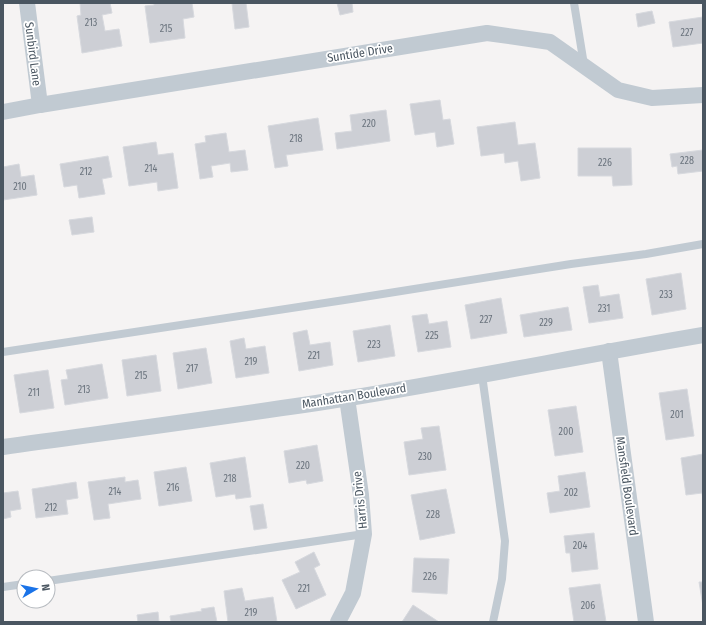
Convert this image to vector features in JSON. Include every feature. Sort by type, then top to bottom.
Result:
[{"type":"street","name":"Sunbird Lane","points":[[27,3],[40,105]]},
{"type":"street","name":"Suntide Drive","points":[[3,112],[487,33],[550,42],[618,90],[652,98],[703,94]]},
{"type":"street","name":"Manhattan Boulevard","points":[[3,447],[347,398],[703,335]]},
{"type":"street","name":"Mansfield Boulevard","points":[[609,351],[646,622]]},
{"type":"street","name":"Harris Drive","points":[[338,622],[353,593],[364,534],[361,495],[347,398]]},
{"type":"lane","points":[[574,3],[584,66]]},
{"type":"lane","points":[[3,352],[703,244]]},
{"type":"lane","points":[[482,375],[505,541],[502,579],[493,622]]},
{"type":"lane","points":[[56,580],[364,534]]},
{"type":"lane","points":[[3,587],[16,585]]},
{"type":"building","points":[[80,3],[110,3],[112,13],[102,15],[105,31],[119,29],[122,46],[82,53],[77,16],[81,15]]},
{"type":"building","points":[[154,3],[192,3],[194,17],[183,19],[185,38],[150,43],[145,6],[154,5]]},
{"type":"building","points":[[232,3],[246,3],[249,27],[235,29]]},
{"type":"building","points":[[337,3],[352,3],[353,12],[340,15]]},
{"type":"building","points":[[652,11],[655,23],[638,27],[636,14]]},
{"type":"building","points":[[703,17],[703,43],[673,47],[669,22]]},
{"type":"building","points":[[440,100],[443,120],[450,119],[454,144],[437,147],[435,132],[415,135],[410,104]]},
{"type":"building","points":[[386,110],[390,141],[337,149],[335,133],[352,131],[350,115]]},
{"type":"building","points":[[318,118],[323,150],[286,155],[288,166],[275,168],[268,126]]},
{"type":"building","points":[[515,122],[518,145],[535,143],[540,178],[521,181],[518,161],[505,163],[504,153],[481,156],[477,127]]},
{"type":"building","points":[[226,133],[229,152],[245,150],[248,170],[231,172],[230,163],[211,166],[213,177],[200,179],[195,144],[206,142],[205,136]]},
{"type":"building","points":[[156,142],[158,155],[173,153],[178,188],[158,191],[157,182],[129,186],[123,147]]},
{"type":"building","points":[[578,148],[631,148],[632,185],[613,186],[612,176],[578,176]]},
{"type":"building","points":[[703,150],[703,171],[678,174],[677,166],[672,167],[670,154]]},
{"type":"building","points":[[108,156],[112,177],[102,179],[105,194],[79,198],[77,185],[64,187],[60,164]]},
{"type":"building","points":[[19,164],[21,177],[34,175],[37,195],[3,200],[3,167]]},
{"type":"building","points":[[92,217],[94,232],[72,235],[69,220]]},
{"type":"building","points":[[681,273],[686,309],[652,315],[646,279]]},
{"type":"building","points":[[598,285],[600,297],[619,294],[623,318],[589,323],[583,287]]},
{"type":"building","points":[[501,298],[507,333],[471,339],[465,305]]},
{"type":"building","points":[[568,307],[572,330],[524,337],[520,315]]},
{"type":"building","points":[[427,314],[429,324],[447,321],[451,347],[418,352],[412,316]]},
{"type":"building","points":[[390,325],[395,356],[358,362],[353,331]]},
{"type":"building","points":[[307,330],[310,345],[330,342],[333,365],[299,371],[293,333]]},
{"type":"building","points":[[244,338],[246,349],[265,346],[269,373],[236,378],[230,341]]},
{"type":"building","points":[[206,348],[212,383],[178,389],[173,353]]},
{"type":"building","points":[[156,355],[161,391],[127,396],[122,360]]},
{"type":"building","points":[[102,364],[108,398],[65,405],[61,380],[68,379],[66,370]]},
{"type":"building","points":[[48,370],[54,408],[20,413],[14,375]]},
{"type":"building","points":[[687,389],[694,436],[666,440],[659,393]]},
{"type":"building","points":[[576,406],[583,452],[555,456],[548,410]]},
{"type":"building","points":[[439,426],[446,470],[409,475],[404,442],[423,439],[421,428]]},
{"type":"building","points":[[317,445],[323,481],[307,484],[306,480],[289,483],[284,451]]},
{"type":"building","points":[[703,454],[703,499],[702,493],[686,495],[681,458]]},
{"type":"building","points":[[245,457],[251,497],[236,499],[235,494],[216,497],[210,463]]},
{"type":"building","points":[[186,467],[192,501],[159,506],[154,472]]},
{"type":"building","points":[[585,472],[590,507],[550,513],[547,493],[560,491],[558,476]]},
{"type":"building","points":[[125,477],[125,482],[138,480],[141,499],[108,504],[110,518],[94,520],[88,482]]},
{"type":"building","points":[[76,482],[78,498],[66,500],[68,514],[36,518],[32,489]]},
{"type":"building","points":[[446,489],[455,533],[420,540],[411,495]]},
{"type":"building","points":[[18,491],[21,509],[10,511],[11,517],[3,519],[3,493]]},
{"type":"building","points":[[263,504],[267,528],[254,530],[250,506]]},
{"type":"building","points":[[594,533],[598,569],[572,572],[570,553],[566,553],[564,536]]},
{"type":"building","points":[[314,552],[320,565],[314,568],[326,595],[296,609],[282,580],[300,572],[295,562]]},
{"type":"building","points":[[414,558],[449,559],[447,594],[412,592]]},
{"type":"building","points":[[699,582],[703,582],[703,606]]},
{"type":"building","points":[[600,584],[606,622],[574,622],[569,588]]},
{"type":"building","points":[[242,588],[245,601],[273,597],[277,622],[228,622],[224,591]]},
{"type":"building","points":[[413,605],[439,622],[402,622]]},
{"type":"building","points":[[214,607],[217,622],[171,622],[170,616],[202,611],[201,609]]},
{"type":"building","points":[[158,612],[159,622],[138,622],[137,615]]}]
